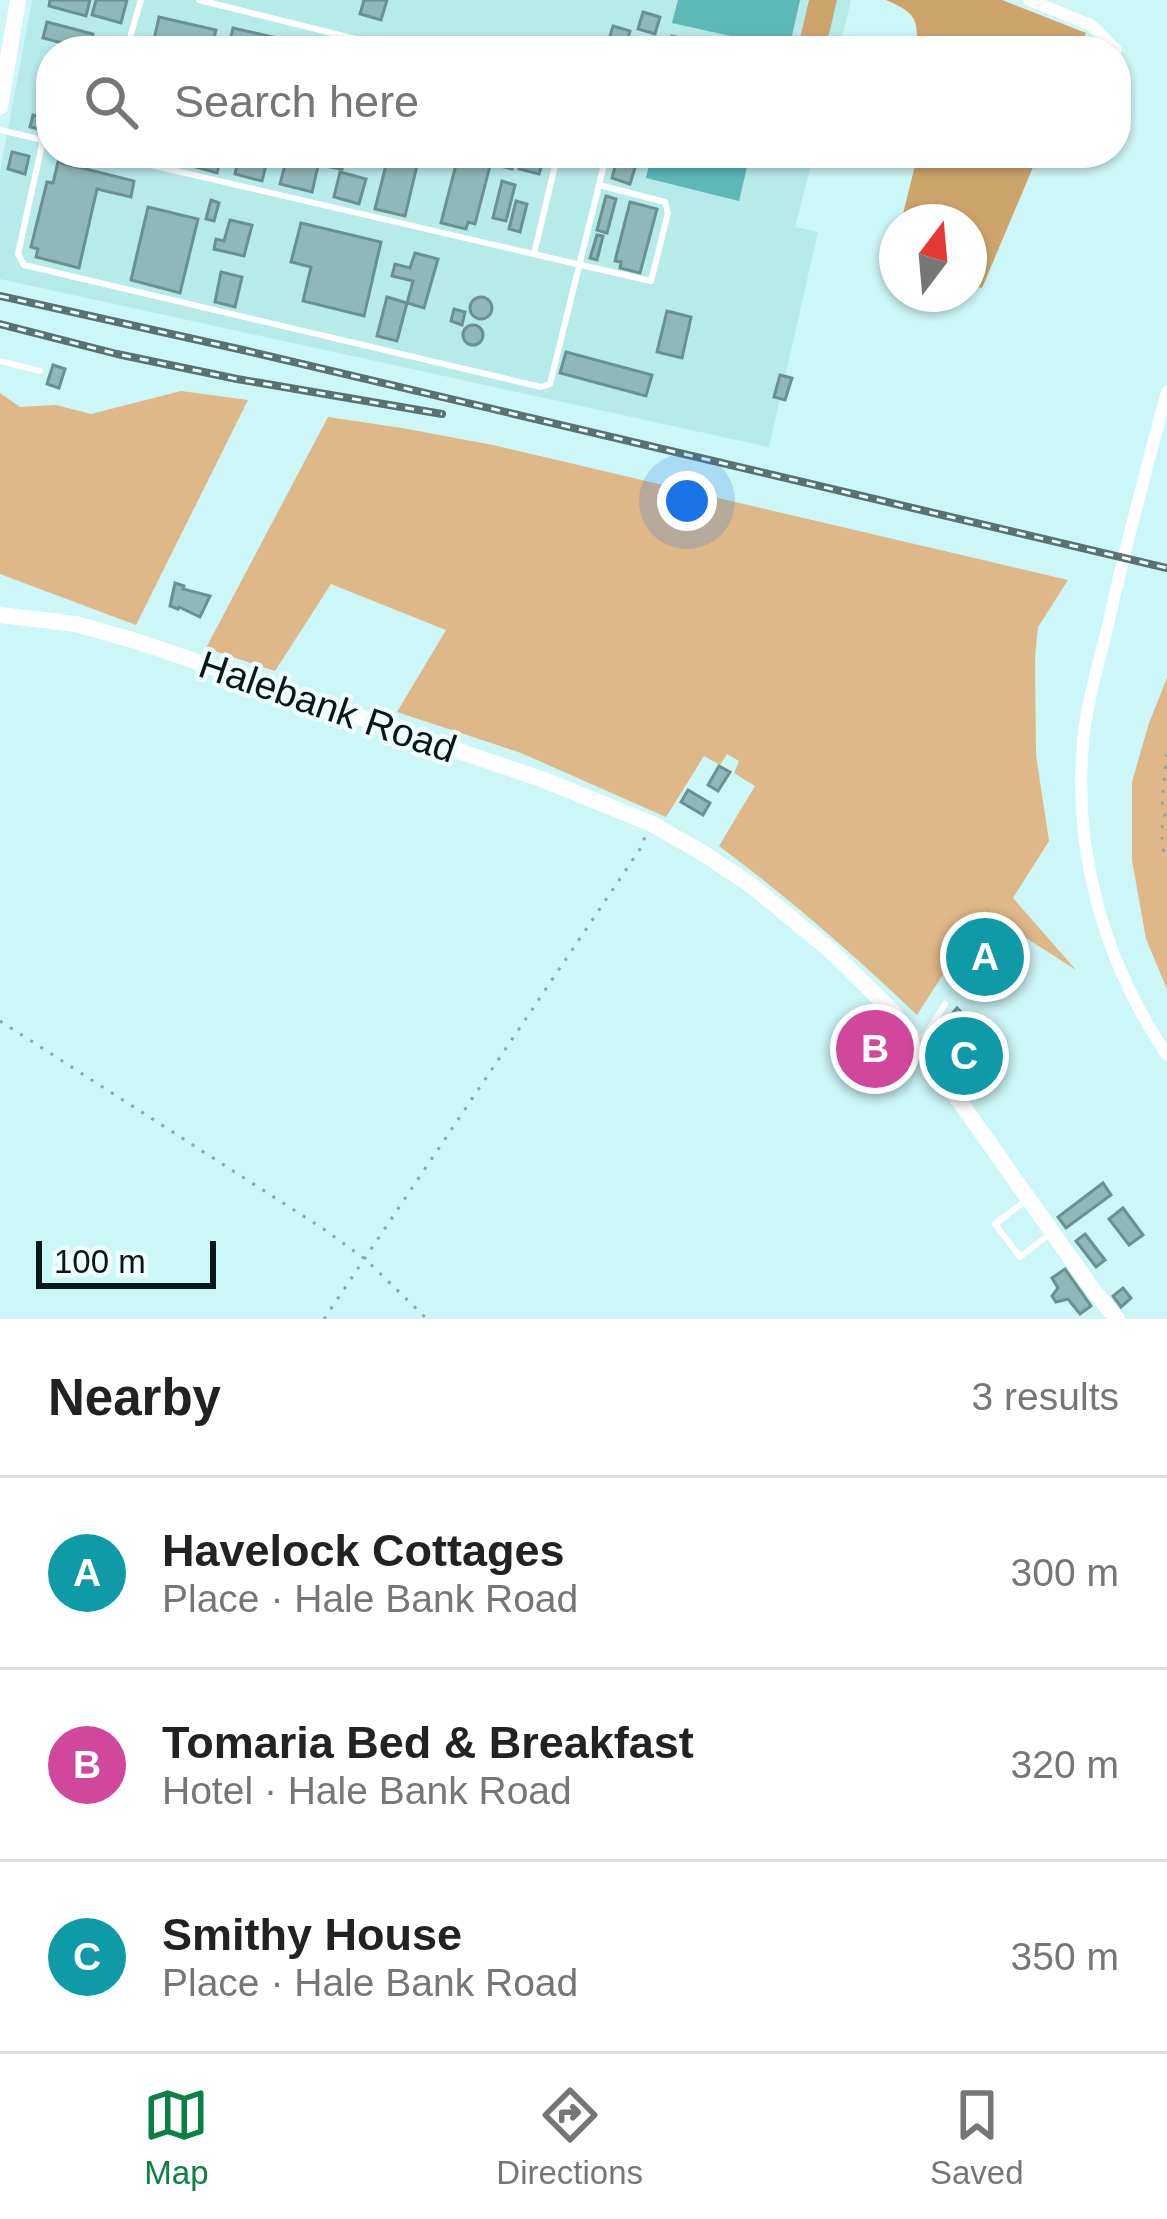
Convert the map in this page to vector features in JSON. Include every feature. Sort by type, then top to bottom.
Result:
[{"type":"street","points":[[0,107],[18,0]]},
{"type":"street","points":[[1029,0],[1091,25],[1102,36]]},
{"type":"street","points":[[1167,392],[1084,727],[1081,772],[1086,854],[1104,931],[1142,1017],[1167,1055]]},
{"type":"street","name":"Halebank Road","points":[[0,615],[76,623],[136,641],[544,780],[650,823],[703,853],[814,937],[892,1011],[1117,1319]]},
{"type":"lane","points":[[130,36],[141,0]]},
{"type":"lane","points":[[199,0],[344,36]]},
{"type":"lane","points":[[0,130],[36,138]]},
{"type":"lane","points":[[40,168],[17,254],[24,265],[541,387],[550,384],[603,168]]},
{"type":"lane","points":[[166,168],[651,281],[668,213],[665,202],[599,185]]},
{"type":"lane","points":[[534,254],[554,168]]},
{"type":"lane","points":[[0,361],[40,371]]},
{"type":"lane","points":[[916,1042],[945,1004]]},
{"type":"lane","points":[[1028,1199],[995,1224],[1020,1257],[1052,1232]]},
{"type":"path","points":[[1167,754],[1163,772],[1166,816],[1161,831],[1167,856]]},
{"type":"path","points":[[324,1319],[642,846],[650,823]]},
{"type":"path","points":[[626,870],[633,875]]},
{"type":"path","points":[[0,1021],[306,1218],[364,1259],[427,1319]]},
{"type":"shaded area","points":[[32,0],[851,0],[843,36],[36,36],[36,168],[810,168],[795,227],[818,232],[769,447],[0,279],[0,172]]},
{"type":"shaded area","points":[[678,0],[800,0],[792,36],[730,36],[672,23]]},
{"type":"shaded area","points":[[809,0],[837,0],[829,36],[801,36]]},
{"type":"shaded area","points":[[886,0],[1002,0],[1086,33],[917,36],[913,18]]},
{"type":"shaded area","points":[[648,168],[747,168],[739,201],[646,178]]},
{"type":"shaded area","points":[[914,168],[1033,168],[987,276],[987,204],[905,204]]},
{"type":"shaded area","points":[[181,391],[248,400],[136,625],[0,574],[0,393],[20,407],[56,405],[91,414]]},
{"type":"shaded area","points":[[328,417],[493,445],[1068,580],[1038,627],[1035,657],[1036,755],[1049,841],[1013,898],[1076,970],[984,911],[917,1015],[821,927],[719,846],[755,786],[734,773],[739,761],[727,754],[720,765],[704,756],[666,817],[521,753],[397,712],[446,630],[331,584],[275,671],[206,648]]},
{"type":"shaded area","points":[[1167,678],[1167,989],[1146,939],[1132,860],[1132,782]]},
{"type":"building","points":[[50,0],[90,0],[86,16],[49,6]]},
{"type":"building","points":[[96,0],[127,0],[121,23],[92,15]]},
{"type":"building","points":[[364,0],[387,0],[381,20],[360,14]]},
{"type":"building","points":[[643,12],[660,17],[655,34],[638,29]]},
{"type":"building","points":[[159,17],[216,30],[214,36],[155,36]]},
{"type":"building","points":[[47,22],[93,34],[92,36],[44,36]]},
{"type":"building","points":[[613,26],[630,31],[628,36],[610,36]]},
{"type":"building","points":[[233,28],[268,36],[231,36]]},
{"type":"building","points":[[12,152],[29,156],[25,174],[8,169]]},
{"type":"building","points":[[57,168],[82,168],[134,181],[131,197],[97,189],[79,268],[36,257],[38,249],[31,247],[47,182],[53,183]]},
{"type":"building","points":[[236,168],[265,168],[262,181],[235,174]]},
{"type":"building","points":[[284,168],[318,168],[312,192],[280,184]]},
{"type":"building","points":[[385,168],[416,168],[405,216],[375,209]]},
{"type":"building","points":[[455,168],[489,168],[475,224],[468,222],[466,229],[441,223]]},
{"type":"building","points":[[615,168],[635,168],[630,184],[612,178]]},
{"type":"building","points":[[340,172],[366,179],[359,204],[334,197]]},
{"type":"building","points":[[502,181],[515,185],[506,221],[493,218]]},
{"type":"building","points":[[606,196],[616,199],[607,233],[597,230]]},
{"type":"building","points":[[211,200],[219,203],[214,221],[206,219]]},
{"type":"building","points":[[516,201],[527,204],[520,232],[509,229]]},
{"type":"building","points":[[630,202],[657,209],[640,273],[620,268],[621,262],[615,261]]},
{"type":"building","points":[[148,207],[198,219],[180,293],[131,280]]},
{"type":"building","points":[[230,220],[252,225],[244,256],[214,249],[216,239],[224,241]]},
{"type":"building","points":[[301,223],[381,242],[364,316],[303,301],[311,267],[291,262]]},
{"type":"building","points":[[597,235],[603,236],[597,260],[590,258]]},
{"type":"building","points":[[415,253],[438,259],[424,308],[407,303],[413,281],[392,276],[395,264],[410,268]]},
{"type":"building","points":[[221,272],[242,277],[235,307],[215,302]]},
{"type":"building","points":[[387,297],[407,303],[397,341],[377,336]]},
{"type":"building","points":[[481,297],[492,308],[481,319],[470,308]]},
{"type":"building","points":[[454,309],[465,312],[462,325],[451,321]]},
{"type":"building","points":[[667,311],[691,317],[682,358],[657,352]]},
{"type":"building","points":[[473,325],[483,335],[473,345],[463,335]]},
{"type":"building","points":[[566,352],[652,375],[646,396],[560,373]]},
{"type":"building","points":[[53,365],[65,369],[59,388],[47,384]]},
{"type":"building","points":[[780,375],[792,378],[785,400],[774,397]]},
{"type":"building","points":[[175,583],[210,596],[200,617],[170,606]]},
{"type":"building","points":[[719,766],[730,772],[718,791],[708,785]]},
{"type":"building","points":[[688,790],[710,803],[703,815],[681,802]]},
{"type":"building","points":[[973,940],[1005,958],[996,973],[964,955]]},
{"type":"building","points":[[957,1008],[980,1030],[967,1044],[959,1037],[966,1030],[950,1016]]},
{"type":"building","points":[[889,1024],[900,1035],[878,1057],[892,1071],[884,1079],[859,1053]]},
{"type":"building","points":[[965,1046],[974,1057],[963,1066],[954,1055]]},
{"type":"building","points":[[1103,1183],[1111,1195],[1066,1228],[1058,1217]]},
{"type":"building","points":[[1123,1208],[1143,1235],[1129,1245],[1109,1219]]},
{"type":"building","points":[[1085,1234],[1105,1260],[1096,1267],[1076,1241]]},
{"type":"building","points":[[1065,1269],[1091,1306],[1080,1314],[1068,1299],[1056,1302],[1052,1296],[1058,1288],[1052,1278]]},
{"type":"building","points":[[1123,1288],[1131,1298],[1121,1307],[1113,1296]]},
{"type":"railway","points":[[0,296],[1167,568]]},
{"type":"railway","points":[[0,324],[237,379],[442,414]]},
{"type":"place","name":"Havelock Cottages","points":[[985,957]]},
{"type":"place","name":"Tomaria Bed & Breakfast","points":[[875,1049]]},
{"type":"place","name":"Smithy House","points":[[964,1056]]}]
